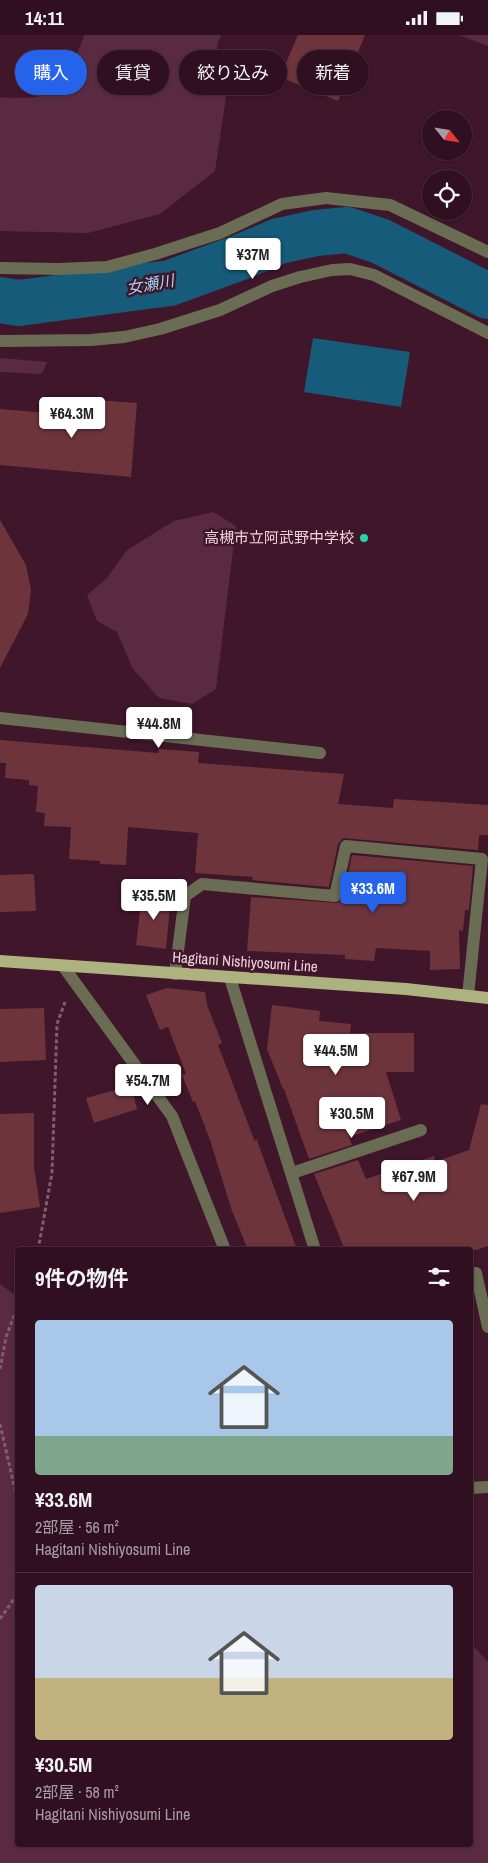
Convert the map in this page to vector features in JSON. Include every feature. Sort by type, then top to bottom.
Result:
[{"type":"main road","name":"Hagitani Nishiyosumi Line","points":[[0,961],[406,989],[488,999]]},
{"type":"street","points":[[0,268],[58,269],[107,267],[220,233],[282,204],[326,198],[390,205],[488,252]]},
{"type":"street","points":[[0,341],[91,340],[124,337],[160,329],[220,310],[272,286],[300,277],[332,270],[350,269],[374,275],[488,333]]},
{"type":"street","points":[[0,718],[320,753]]},
{"type":"street","points":[[175,974],[184,896],[202,884],[335,896],[346,846],[485,860],[468,996]]},
{"type":"street","points":[[63,966],[172,1116],[224,1247]]},
{"type":"street","points":[[230,978],[314,1247]]},
{"type":"street","points":[[292,1173],[421,1130]]},
{"type":"street","points":[[478,1272],[488,1327]]},
{"type":"street","points":[[473,1488],[488,1487]]},
{"type":"path","points":[[39,1247],[52,1173],[57,1024],[73,981]]},
{"type":"path","points":[[0,1369],[6,1337],[15,1314]]},
{"type":"path","points":[[0,1424],[15,1490]]},
{"type":"path","points":[[0,1619],[15,1597]]},
{"type":"shaded area","points":[[84,35],[221,35],[217,45],[218,50],[179,50],[179,95],[226,95],[215,171],[160,214],[88,233],[0,231],[0,97],[31,98],[41,95],[87,95],[87,50],[79,50]]},
{"type":"shaded area","points":[[459,35],[488,35],[488,46]]},
{"type":"shaded area","points":[[0,358],[47,362],[42,374],[0,372]]},
{"type":"shaded area","points":[[213,512],[236,526],[216,689],[192,704],[159,698],[133,669],[117,632],[97,621],[87,595],[107,578],[127,550],[174,521]]},
{"type":"shaded area","points":[[0,1284],[15,1295],[15,1847],[473,1847],[473,1645],[488,1662],[488,1863],[0,1863]]},
{"type":"water","points":[[313,338],[410,352],[401,407],[304,392]]},
{"type":"building","points":[[298,35],[365,35],[359,50],[297,50],[297,84],[287,80],[287,61]]},
{"type":"building","points":[[324,95],[340,95],[338,101]]},
{"type":"building","points":[[84,399],[137,403],[131,477],[0,465],[0,409],[82,416]]},
{"type":"building","points":[[0,520],[26,565],[31,590],[28,614],[0,668]]},
{"type":"building","points":[[0,740],[158,753],[159,749],[199,752],[198,763],[344,774],[338,804],[393,808],[394,799],[488,805],[488,835],[479,835],[478,850],[343,838],[338,844],[329,887],[252,880],[253,877],[195,873],[198,833],[128,827],[126,865],[100,864],[100,861],[69,859],[71,827],[44,826],[45,813],[36,812],[38,786],[29,785],[29,780],[5,778],[6,763],[0,763]]},
{"type":"building","points":[[352,855],[473,866],[469,910],[465,910],[463,931],[459,930],[460,969],[430,970],[430,951],[376,948],[374,961],[345,959],[345,955],[247,951],[251,897],[338,903],[343,898]]},
{"type":"building","points":[[34,874],[36,911],[0,912],[0,875]]},
{"type":"building","points":[[142,894],[171,896],[166,949],[136,945]]},
{"type":"building","points":[[167,988],[205,992],[207,1005],[222,1043],[218,1045],[255,1142],[256,1138],[296,1247],[247,1247],[232,1211],[210,1140],[195,1101],[193,1102],[182,1075],[186,1074],[168,1027],[160,1030],[146,995]]},
{"type":"building","points":[[272,1005],[320,1011],[319,1021],[351,1024],[350,1033],[414,1033],[414,1072],[386,1072],[401,1120],[349,1137],[352,1145],[309,1159],[284,1089],[267,1049]]},
{"type":"building","points":[[44,1008],[46,1060],[0,1062],[0,1009]]},
{"type":"building","points":[[131,1086],[137,1109],[94,1123],[86,1098]]},
{"type":"building","points":[[481,1104],[488,1105],[488,1246],[476,1250],[473,1250],[473,1247],[344,1247],[314,1174],[358,1160],[366,1179],[434,1156],[435,1162],[469,1150]]},
{"type":"building","points":[[34,1113],[34,1166],[40,1207],[0,1213],[0,1114]]},
{"type":"waterway","name":"女瀬川","points":[[0,300],[19,303],[170,283],[279,241],[316,233],[347,230],[380,241],[488,296]]},
{"type":"place","name":"高槻市立阿武野中学校","points":[[364,538]]}]
